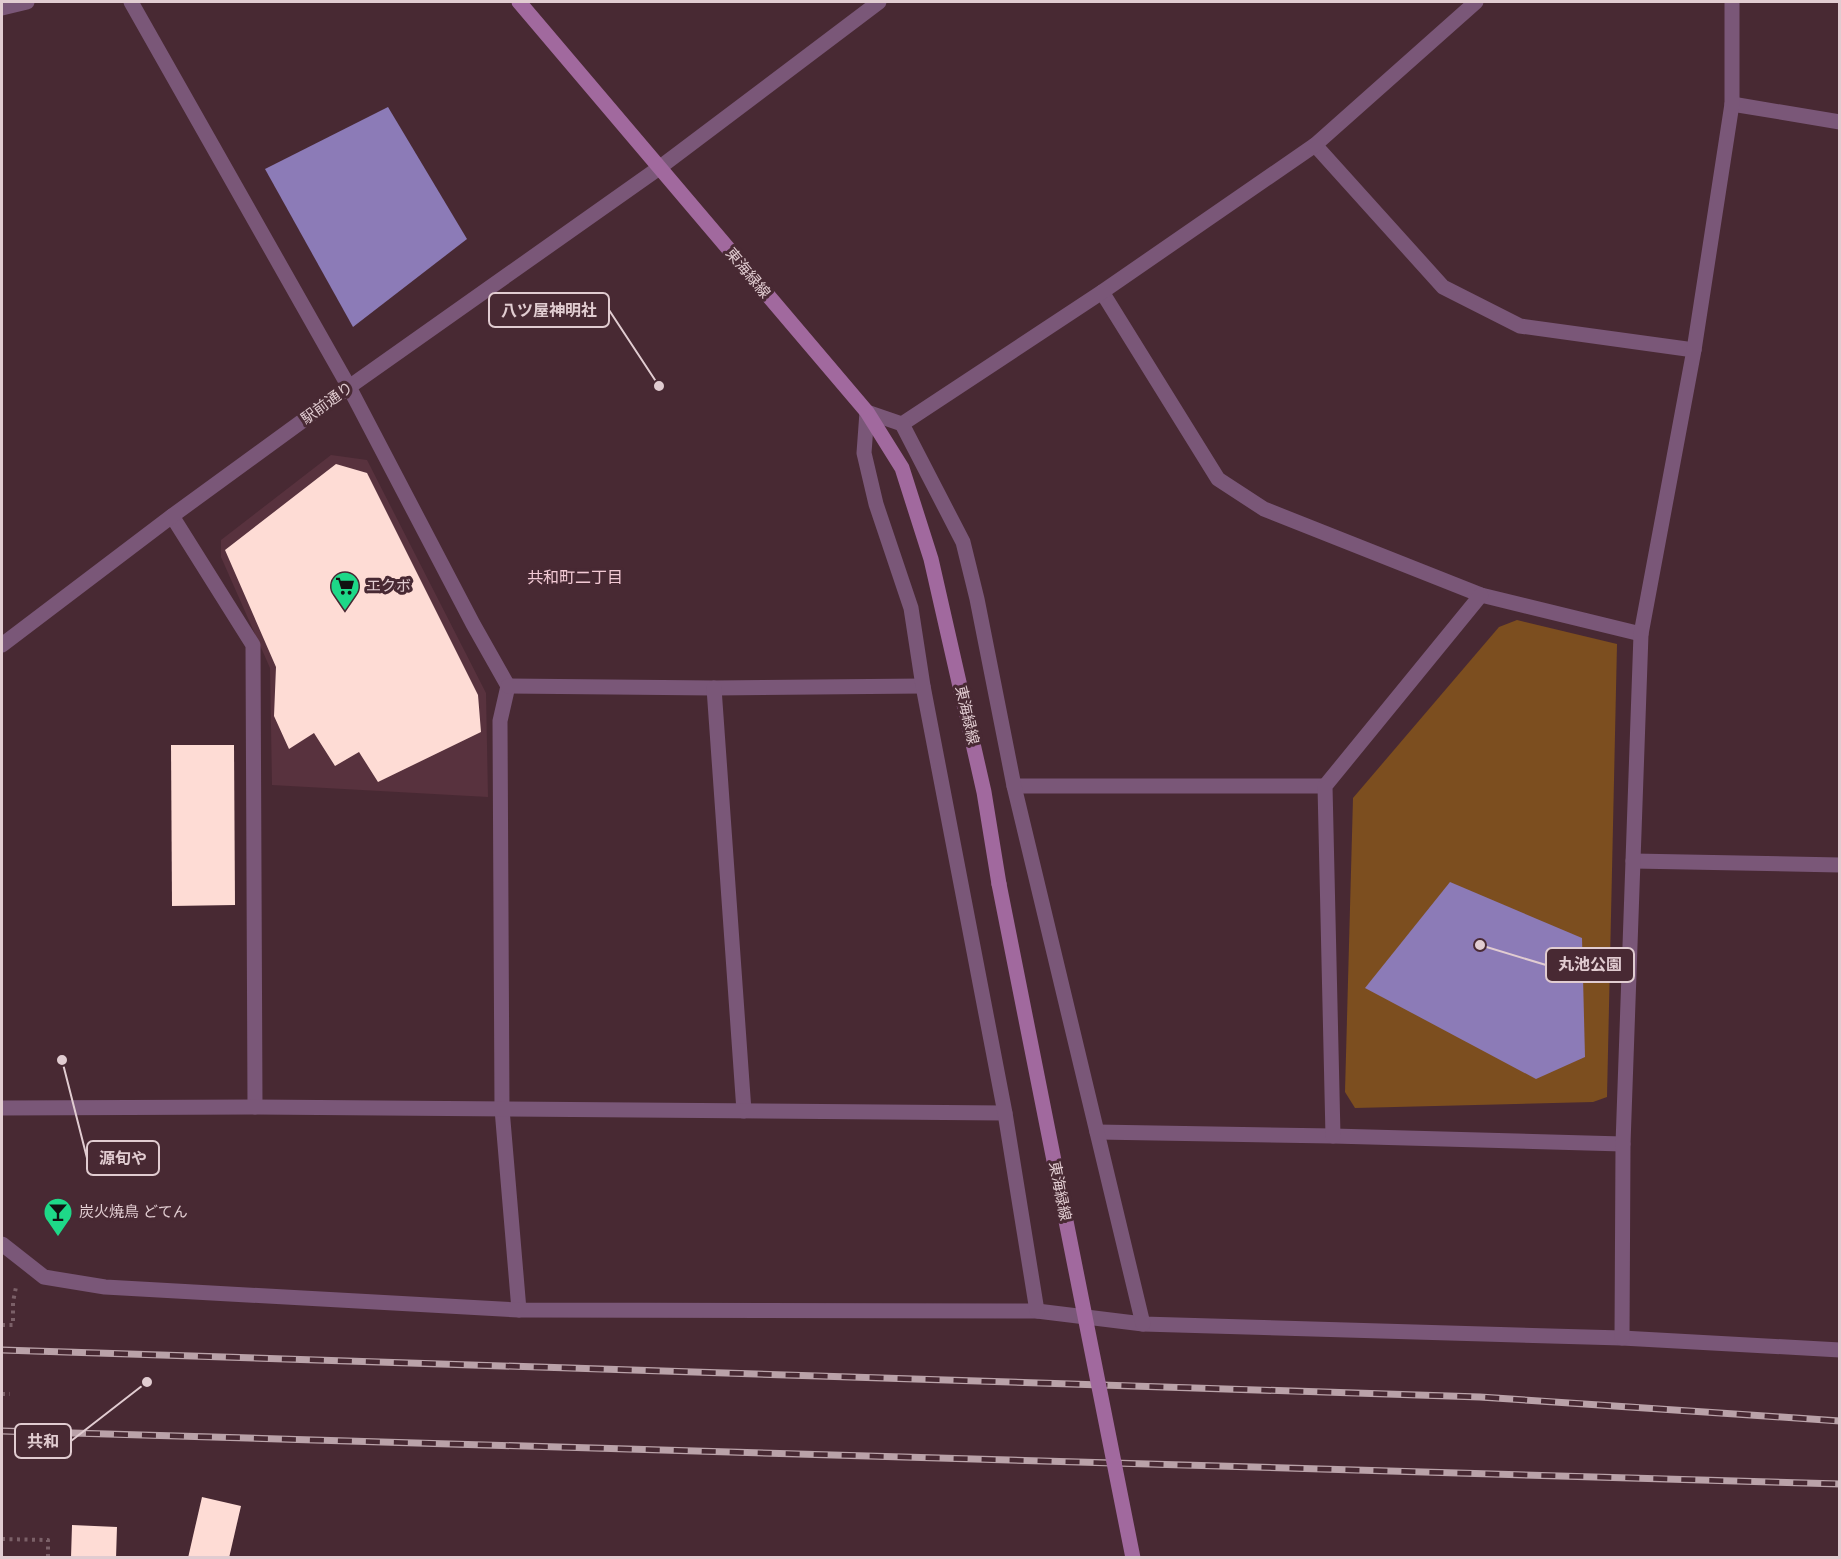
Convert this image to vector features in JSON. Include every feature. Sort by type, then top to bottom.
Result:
[{"type":"main road","name":"東海緑線","points":[[519,2],[867,412],[902,468],[932,559],[984,792],[999,885],[1133,1557]]},
{"type":"street","points":[[2,8],[27,2]]},
{"type":"street","points":[[131,2],[349,387],[508,687],[500,721],[502,1109],[519,1310]]},
{"type":"street","name":"駅前通り","points":[[2,645],[172,516],[349,387],[659,168],[879,2]]},
{"type":"street","points":[[902,424],[1102,292],[1315,145],[1476,2]]},
{"type":"street","points":[[1622,1338],[1623,1144],[1641,634],[1694,350],[1732,104],[1732,2]]},
{"type":"street","points":[[1732,104],[1839,122]]},
{"type":"street","points":[[1315,145],[1443,286],[1520,326],[1694,350]]},
{"type":"street","points":[[1102,292],[1218,479],[1264,509],[1481,595],[1641,634]]},
{"type":"street","points":[[1037,1311],[1005,1113],[923,686],[911,608],[876,504],[864,453],[867,412],[902,424],[963,542],[977,598],[1014,786],[1143,1324]]},
{"type":"street","points":[[172,516],[253,645],[255,1107]]},
{"type":"street","points":[[1333,1136],[1325,786],[1481,595]]},
{"type":"street","points":[[508,687],[923,686]]},
{"type":"street","points":[[714,688],[744,1111]]},
{"type":"street","points":[[1014,786],[1325,786]]},
{"type":"street","points":[[1633,861],[1839,865]]},
{"type":"street","points":[[2,1108],[255,1107],[1005,1113]]},
{"type":"street","points":[[1097,1131],[1623,1144]]},
{"type":"street","points":[[2,1244],[44,1277],[105,1287],[519,1310],[1037,1311],[1143,1324],[1622,1338],[1839,1350]]},
{"type":"path","points":[[2,1325],[13,1325],[13,1302]]},
{"type":"path","points":[[2,1394],[10,1394]]},
{"type":"path","points":[[2,1539],[48,1540],[48,1557]]},
{"type":"shaded area","points":[[388,107],[467,239],[353,327],[265,169]]},
{"type":"shaded area","name":"エクボ","points":[[331,455],[367,460],[486,693],[488,797],[272,785],[270,668],[221,557],[221,540]]},
{"type":"shaded area","points":[[1517,620],[1617,644],[1607,1097],[1593,1102],[1355,1108],[1345,1092],[1353,798],[1499,627]]},
{"type":"shaded area","points":[[1450,882],[1582,938],[1585,1057],[1536,1079],[1365,988]]},
{"type":"building","name":"エクボ","points":[[336,464],[367,473],[478,695],[481,732],[378,782],[359,752],[335,766],[314,733],[289,749],[274,716],[276,667],[225,550]]},
{"type":"building","points":[[171,745],[234,745],[235,905],[172,906]]},
{"type":"building","points":[[202,1497],[241,1506],[229,1558],[188,1558]]},
{"type":"building","points":[[72,1525],[117,1527],[116,1558],[71,1558]]},
{"type":"railway","points":[[2,1350],[1480,1397],[1840,1421]]},
{"type":"railway","points":[[2,1431],[1840,1484]]},
{"type":"place","name":"八ツ屋神明社","points":[[659,386]]},
{"type":"place","name":"エクボ","points":[[345,612]]},
{"type":"place","name":"丸池公園","points":[[1480,945]]},
{"type":"place","name":"源旬や","points":[[62,1060]]},
{"type":"place","name":"炭火焼鳥 どてん","points":[[58,1238]]},
{"type":"place","name":"共和","points":[[147,1382]]},
{"type":"district","name":"共和町二丁目","points":[[575,577]]}]
